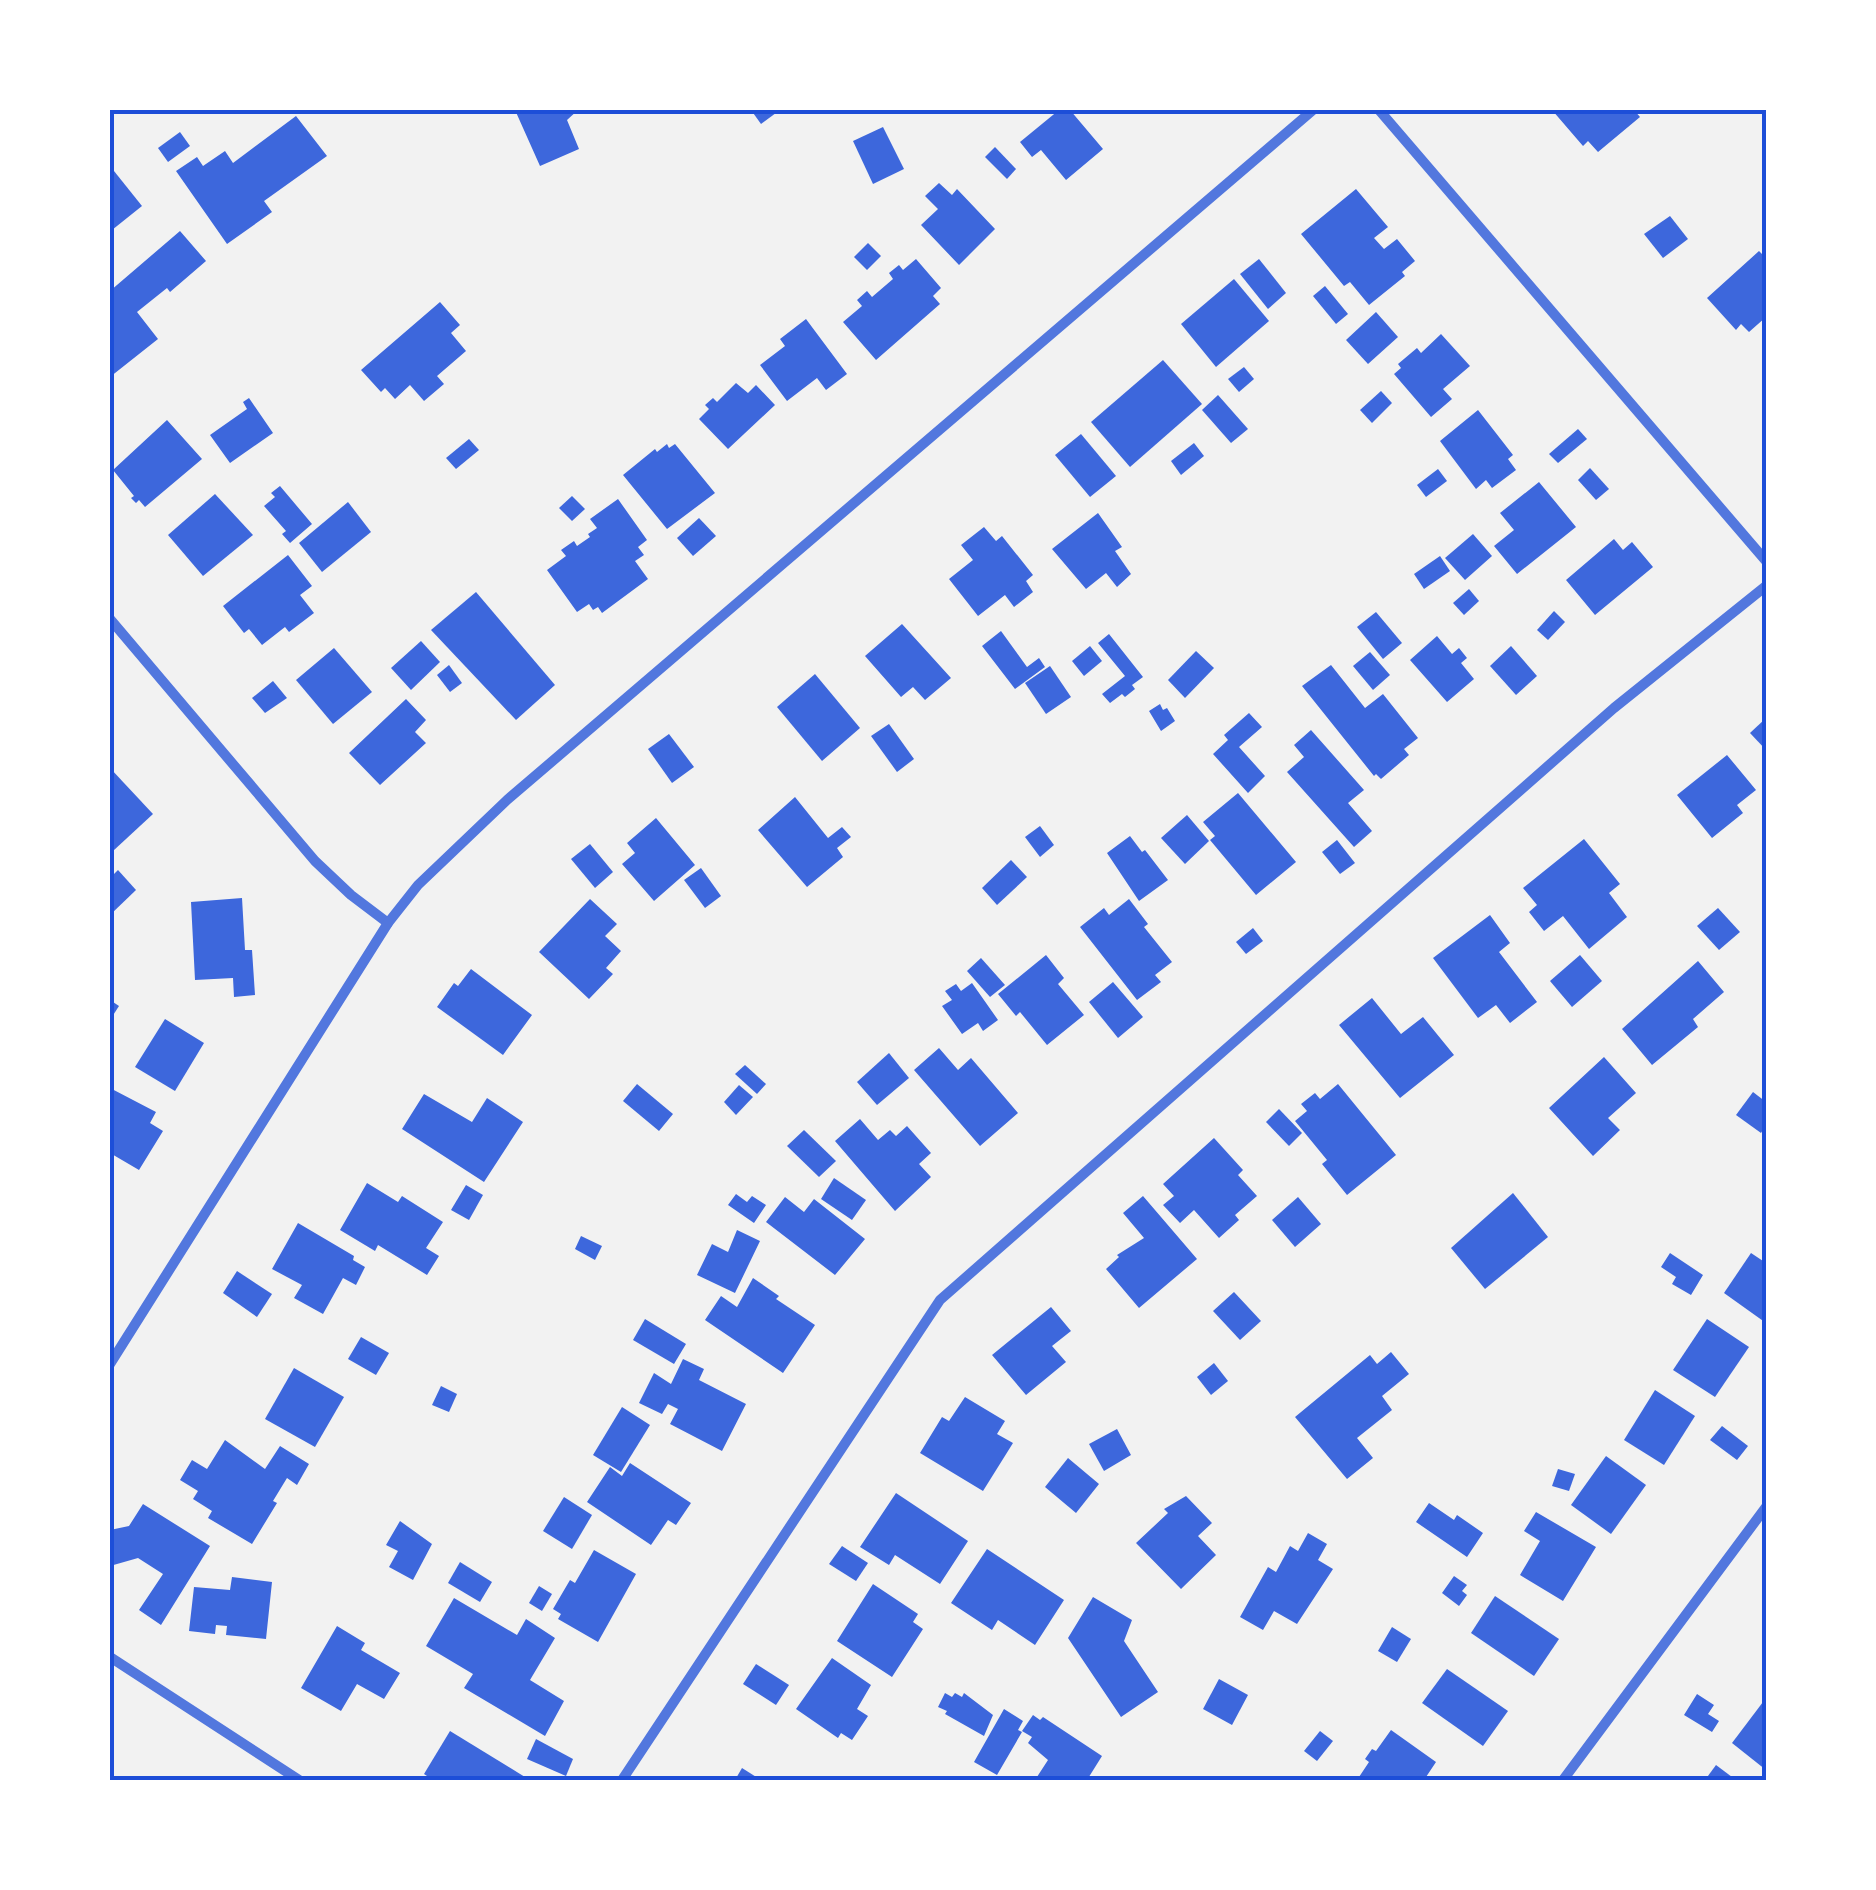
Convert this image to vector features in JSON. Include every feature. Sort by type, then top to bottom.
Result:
[{"type":"street","points":[[110,1364],[388,923],[418,886],[507,800],[1312,110]]},
{"type":"street","points":[[1379,110],[1766,561]]},
{"type":"street","points":[[622,1780],[940,1300],[1614,708],[1766,586]]},
{"type":"street","points":[[110,619],[315,861],[350,895],[388,923]]},
{"type":"street","points":[[1564,1780],[1766,1507]]},
{"type":"street","points":[[110,1657],[299,1780]]},
{"type":"building","points":[[515,110],[578,110],[567,120],[579,149],[540,166]]},
{"type":"building","points":[[751,110],[780,110],[761,124]]},
{"type":"building","points":[[1059,110],[1070,110],[1103,149],[1066,180],[1041,150],[1032,157],[1020,142]]},
{"type":"building","points":[[1552,110],[1634,110],[1640,117],[1598,152],[1588,141],[1583,146]]},
{"type":"building","points":[[296,116],[327,156],[264,201],[272,212],[227,244],[176,171],[197,157],[203,166],[225,151],[233,163]]},
{"type":"building","points":[[883,127],[904,169],[873,184],[853,141]]},
{"type":"building","points":[[180,132],[190,146],[168,162],[158,148]]},
{"type":"building","points":[[995,147],[1016,169],[1007,179],[985,157]]},
{"type":"building","points":[[110,166],[142,206],[112,230],[110,228]]},
{"type":"building","points":[[939,183],[952,195],[957,189],[995,229],[959,265],[921,225],[938,209],[925,196]]},
{"type":"building","points":[[1356,189],[1388,227],[1374,238],[1384,249],[1397,239],[1415,261],[1402,272],[1405,276],[1369,305],[1350,282],[1344,286],[1301,234]]},
{"type":"building","points":[[1670,216],[1688,239],[1663,258],[1644,234]]},
{"type":"building","points":[[180,231],[206,261],[170,292],[167,288],[137,312],[158,339],[110,377],[110,291]]},
{"type":"building","points":[[868,243],[881,256],[867,270],[854,257]]},
{"type":"building","points":[[1759,251],[1766,258],[1766,317],[1749,332],[1741,324],[1736,330],[1707,298]]},
{"type":"building","points":[[916,259],[941,288],[933,296],[940,304],[876,360],[843,322],[862,306],[857,300],[867,291],[872,297],[893,279],[889,273],[899,265],[903,270]]},
{"type":"building","points":[[1259,259],[1286,293],[1268,309],[1240,274]]},
{"type":"building","points":[[1234,279],[1269,321],[1216,367],[1181,324]]},
{"type":"building","points":[[1325,286],[1348,314],[1336,324],[1313,296]]},
{"type":"building","points":[[440,302],[460,325],[451,333],[466,351],[437,376],[444,384],[424,401],[410,385],[395,399],[385,388],[381,392],[361,370]]},
{"type":"building","points":[[1376,312],[1398,337],[1368,364],[1346,340]]},
{"type":"building","points":[[806,319],[847,374],[826,390],[817,378],[787,401],[760,365],[785,346],[780,339]]},
{"type":"building","points":[[1441,334],[1470,366],[1443,389],[1452,399],[1431,417],[1394,374],[1401,368],[1398,364],[1417,348],[1421,353]]},
{"type":"building","points":[[1163,360],[1202,404],[1130,467],[1091,422]]},
{"type":"building","points":[[1244,367],[1254,379],[1239,392],[1228,379]]},
{"type":"building","points":[[736,383],[748,393],[756,385],[775,405],[728,449],[699,419],[709,409],[705,405],[713,398],[717,402]]},
{"type":"building","points":[[1381,391],[1392,403],[1372,423],[1360,410]]},
{"type":"building","points":[[1218,395],[1248,429],[1231,443],[1202,410]]},
{"type":"building","points":[[249,398],[273,433],[230,463],[210,435],[247,409],[243,402]]},
{"type":"building","points":[[1478,410],[1513,455],[1508,459],[1516,470],[1492,488],[1486,480],[1476,489],[1440,441]]},
{"type":"building","points":[[167,420],[202,459],[145,507],[131,498],[134,496],[113,470]]},
{"type":"building","points":[[1578,429],[1587,439],[1558,463],[1549,454]]},
{"type":"building","points":[[1081,434],[1116,476],[1090,497],[1055,455]]},
{"type":"building","points":[[469,439],[479,450],[456,469],[446,458]]},
{"type":"building","points":[[1194,443],[1204,456],[1181,475],[1171,461]]},
{"type":"building","points":[[667,444],[669,448],[675,444],[715,493],[667,529],[623,475]]},
{"type":"building","points":[[1590,468],[1609,489],[1596,500],[1578,480]]},
{"type":"building","points":[[1438,469],[1447,481],[1426,497],[1417,485]]},
{"type":"building","points":[[1539,482],[1576,527],[1517,574],[1494,546],[1514,530],[1500,513]]},
{"type":"building","points":[[280,486],[312,524],[290,543],[282,534],[286,531],[264,506]]},
{"type":"building","points":[[215,494],[253,535],[203,576],[168,535]]},
{"type":"building","points":[[572,496],[585,509],[572,521],[559,508]]},
{"type":"building","points":[[618,499],[647,540],[638,547],[644,555],[635,561],[648,579],[602,613],[589,604],[577,612],[547,570],[566,556],[561,550],[590,537],[588,534],[597,528],[590,519]]},
{"type":"building","points":[[348,502],[371,532],[322,572],[299,543]]},
{"type":"building","points":[[1098,513],[1122,547],[1115,551],[1131,574],[1117,587],[1106,573],[1086,589],[1052,549]]},
{"type":"building","points":[[699,518],[716,536],[693,556],[677,538]]},
{"type":"building","points":[[984,527],[996,541],[1002,536],[1033,575],[1026,581],[1033,592],[1014,607],[1005,595],[978,616],[949,579],[973,560],[961,545]]},
{"type":"building","points":[[1473,534],[1492,556],[1465,580],[1445,558]]},
{"type":"building","points":[[1614,539],[1623,550],[1632,542],[1653,567],[1595,615],[1566,580]]},
{"type":"building","points":[[288,555],[312,586],[300,595],[314,613],[289,632],[285,627],[262,645],[249,629],[244,633],[223,606]]},
{"type":"building","points":[[1440,556],[1450,571],[1424,589],[1414,574]]},
{"type":"building","points":[[1469,589],[1479,601],[1464,615],[1453,603]]},
{"type":"building","points":[[476,592],[555,685],[516,720],[431,630]]},
{"type":"building","points":[[1554,611],[1565,622],[1548,640],[1537,630]]},
{"type":"building","points":[[1376,612],[1402,643],[1383,659],[1357,627]]},
{"type":"building","points":[[902,624],[951,678],[925,700],[913,687],[901,697],[865,656]]},
{"type":"building","points":[[1001,631],[1027,667],[1039,658],[1045,667],[1015,689],[982,646]]},
{"type":"building","points":[[1109,634],[1143,677],[1125,697],[1122,694],[1110,703],[1102,694],[1125,676],[1098,643]]},
{"type":"building","points":[[1437,636],[1452,654],[1459,648],[1467,658],[1461,663],[1474,679],[1447,702],[1410,660]]},
{"type":"building","points":[[421,641],[440,662],[411,690],[391,668]]},
{"type":"building","points":[[1090,646],[1102,661],[1084,676],[1072,661]]},
{"type":"building","points":[[1511,646],[1537,676],[1516,695],[1490,666]]},
{"type":"building","points":[[334,648],[372,692],[333,724],[296,680]]},
{"type":"building","points":[[1196,651],[1214,668],[1185,698],[1168,680]]},
{"type":"building","points":[[1370,652],[1390,675],[1373,690],[1353,666]]},
{"type":"building","points":[[449,665],[462,683],[450,692],[437,675]]},
{"type":"building","points":[[1331,665],[1365,708],[1383,694],[1418,738],[1404,749],[1409,755],[1381,779],[1374,776],[1302,686]]},
{"type":"building","points":[[1050,666],[1071,697],[1046,714],[1025,683]]},
{"type":"building","points":[[815,674],[860,728],[822,761],[777,707]]},
{"type":"building","points":[[273,681],[287,698],[265,713],[252,698]]},
{"type":"building","points":[[406,699],[426,720],[415,732],[426,743],[380,785],[349,753]]},
{"type":"building","points":[[1160,704],[1175,721],[1161,731],[1149,711]]},
{"type":"building","points":[[1249,713],[1262,727],[1239,747],[1265,776],[1248,793],[1213,754],[1228,740],[1224,735]]},
{"type":"building","points":[[1766,718],[1766,750],[1750,733]]},
{"type":"building","points":[[889,724],[914,759],[897,772],[871,736]]},
{"type":"building","points":[[1311,730],[1364,790],[1348,803],[1372,831],[1354,847],[1287,772],[1304,757],[1294,745]]},
{"type":"building","points":[[669,734],[694,767],[672,783],[648,749]]},
{"type":"building","points":[[1727,755],[1756,790],[1737,805],[1743,813],[1712,838],[1677,795]]},
{"type":"building","points":[[110,768],[153,814],[113,851],[110,848]]},
{"type":"building","points":[[1238,793],[1296,862],[1256,895],[1210,840],[1215,836],[1203,822]]},
{"type":"building","points":[[795,797],[828,838],[842,827],[851,837],[837,848],[843,857],[807,887],[758,830]]},
{"type":"building","points":[[1187,815],[1209,841],[1185,864],[1161,838]]},
{"type":"building","points":[[656,818],[695,865],[654,901],[622,864],[635,853],[627,843]]},
{"type":"building","points":[[1040,826],[1054,845],[1040,857],[1025,837]]},
{"type":"building","points":[[1130,836],[1168,880],[1139,901],[1107,853]]},
{"type":"building","points":[[1584,839],[1620,884],[1609,893],[1627,917],[1589,949],[1563,916],[1544,931],[1529,912],[1537,905],[1523,888]]},
{"type":"building","points":[[1337,840],[1355,863],[1340,874],[1322,852]]},
{"type":"building","points":[[590,844],[613,872],[595,888],[571,859]]},
{"type":"building","points":[[1011,860],[1027,877],[997,905],[982,888]]},
{"type":"building","points":[[701,868],[721,896],[705,908],[684,880]]},
{"type":"building","points":[[118,870],[136,890],[110,915],[110,878]]},
{"type":"building","points":[[242,898],[245,950],[252,950],[255,995],[234,997],[233,978],[195,980],[191,902]]},
{"type":"building","points":[[590,899],[617,924],[605,936],[621,951],[606,968],[613,974],[589,999],[539,952]]},
{"type":"building","points":[[1129,899],[1148,924],[1144,927],[1172,962],[1155,975],[1161,982],[1137,1000],[1080,927],[1104,908],[1109,915]]},
{"type":"building","points":[[1718,908],[1740,932],[1719,950],[1697,926]]},
{"type":"building","points":[[1490,915],[1510,943],[1499,952],[1537,1002],[1510,1023],[1496,1005],[1478,1018],[1433,958]]},
{"type":"building","points":[[1253,928],[1263,941],[1246,954],[1236,942]]},
{"type":"building","points":[[1046,955],[1064,978],[1058,984],[1084,1015],[1047,1045],[1020,1012],[1016,1016],[998,994]]},
{"type":"building","points":[[1580,955],[1602,981],[1572,1007],[1550,981]]},
{"type":"building","points":[[981,958],[1005,985],[990,997],[967,971]]},
{"type":"building","points":[[1698,961],[1724,992],[1693,1019],[1698,1027],[1652,1065],[1622,1029]]},
{"type":"building","points":[[471,969],[532,1015],[503,1055],[437,1007],[454,983],[458,986]]},
{"type":"building","points":[[1113,982],[1143,1017],[1118,1038],[1089,1002]]},
{"type":"building","points":[[972,983],[998,1020],[983,1031],[978,1023],[962,1034],[942,1006],[952,1000],[945,991],[956,984],[961,991]]},
{"type":"building","points":[[1372,998],[1401,1034],[1423,1017],[1454,1055],[1400,1098],[1339,1025]]},
{"type":"building","points":[[110,1000],[119,1006],[110,1020]]},
{"type":"building","points":[[165,1019],[204,1043],[175,1091],[135,1067]]},
{"type":"building","points":[[939,1048],[958,1070],[971,1058],[1018,1113],[980,1146],[914,1070]]},
{"type":"building","points":[[889,1053],[909,1078],[877,1105],[857,1082]]},
{"type":"building","points":[[1604,1057],[1636,1093],[1608,1118],[1620,1130],[1593,1156],[1549,1108]]},
{"type":"building","points":[[745,1065],[766,1084],[757,1094],[735,1074]]},
{"type":"building","points":[[637,1084],[673,1114],[659,1131],[623,1101]]},
{"type":"building","points":[[1338,1084],[1396,1155],[1347,1195],[1322,1164],[1327,1160],[1295,1121],[1307,1111],[1301,1104],[1315,1093],[1320,1099]]},
{"type":"building","points":[[739,1085],[753,1097],[736,1115],[724,1102]]},
{"type":"building","points":[[110,1088],[156,1112],[150,1123],[163,1131],[139,1170],[110,1153]]},
{"type":"building","points":[[1753,1092],[1766,1102],[1766,1125],[1761,1133],[1736,1115]]},
{"type":"building","points":[[424,1094],[472,1122],[487,1098],[523,1122],[484,1182],[402,1129]]},
{"type":"building","points":[[1279,1109],[1302,1133],[1289,1146],[1266,1122]]},
{"type":"building","points":[[860,1119],[878,1140],[890,1130],[896,1136],[907,1126],[931,1153],[919,1164],[931,1177],[895,1211],[835,1141]]},
{"type":"building","points":[[804,1130],[836,1161],[819,1177],[787,1146]]},
{"type":"building","points":[[1214,1138],[1243,1170],[1238,1175],[1257,1196],[1235,1215],[1239,1220],[1219,1238],[1194,1210],[1180,1223],[1163,1205],[1174,1196],[1163,1184]]},
{"type":"building","points":[[834,1178],[866,1200],[852,1220],[821,1199]]},
{"type":"building","points":[[367,1183],[398,1202],[402,1196],[443,1222],[426,1248],[439,1256],[427,1275],[378,1245],[375,1251],[340,1230]]},
{"type":"building","points":[[466,1185],[483,1195],[469,1220],[451,1210]]},
{"type":"building","points":[[1513,1193],[1548,1237],[1485,1289],[1451,1248]]},
{"type":"building","points":[[736,1194],[747,1202],[752,1196],[766,1205],[754,1223],[728,1205]]},
{"type":"building","points":[[1143,1196],[1197,1259],[1139,1308],[1106,1269],[1117,1255],[1144,1238],[1123,1213]]},
{"type":"building","points":[[785,1197],[804,1212],[814,1199],[865,1239],[835,1275],[766,1222]]},
{"type":"building","points":[[1298,1197],[1321,1224],[1295,1247],[1272,1220]]},
{"type":"building","points":[[298,1223],[354,1256],[353,1260],[365,1267],[356,1285],[343,1278],[323,1314],[294,1298],[302,1285],[272,1269]]},
{"type":"building","points":[[737,1230],[760,1241],[735,1293],[697,1275],[712,1244],[728,1252]]},
{"type":"building","points":[[581,1236],[602,1246],[595,1260],[575,1249]]},
{"type":"building","points":[[1670,1253],[1703,1275],[1691,1295],[1672,1284],[1676,1277],[1661,1267]]},
{"type":"building","points":[[1751,1253],[1766,1263],[1766,1323],[1724,1293]]},
{"type":"building","points":[[237,1271],[272,1294],[257,1317],[223,1293]]},
{"type":"building","points":[[753,1278],[815,1325],[783,1373],[705,1320],[721,1296],[737,1307]]},
{"type":"building","points":[[1234,1292],[1261,1321],[1240,1340],[1213,1311]]},
{"type":"building","points":[[1051,1307],[1071,1331],[1052,1346],[1066,1362],[1026,1395],[992,1355]]},
{"type":"building","points":[[645,1319],[686,1344],[674,1364],[633,1340]]},
{"type":"building","points":[[1707,1319],[1749,1347],[1715,1397],[1673,1370]]},
{"type":"building","points":[[361,1337],[389,1353],[376,1375],[348,1359]]},
{"type":"building","points":[[1391,1352],[1409,1374],[1382,1396],[1392,1410],[1357,1438],[1373,1458],[1347,1479],[1295,1417],[1370,1355],[1377,1364]]},
{"type":"building","points":[[683,1359],[704,1369],[699,1380],[746,1404],[722,1451],[670,1424],[678,1409],[668,1404],[662,1414],[639,1403],[654,1373],[671,1384]]},
{"type":"building","points":[[1214,1363],[1228,1381],[1211,1395],[1197,1377]]},
{"type":"building","points":[[294,1368],[344,1397],[315,1447],[265,1419]]},
{"type":"building","points":[[441,1386],[457,1394],[449,1412],[432,1405]]},
{"type":"building","points":[[1655,1390],[1695,1416],[1664,1465],[1624,1440]]},
{"type":"building","points":[[965,1397],[1005,1421],[997,1434],[1013,1443],[983,1491],[920,1453],[942,1417],[949,1421]]},
{"type":"building","points":[[622,1407],[650,1425],[621,1472],[593,1455]]},
{"type":"building","points":[[1722,1426],[1748,1446],[1737,1460],[1710,1440]]},
{"type":"building","points":[[1117,1429],[1131,1455],[1104,1471],[1089,1444]]},
{"type":"building","points":[[225,1440],[265,1469],[280,1446],[309,1464],[297,1485],[287,1478],[252,1544],[208,1518],[212,1511],[193,1499],[198,1491],[180,1480],[192,1460],[207,1469]]},
{"type":"building","points":[[1606,1456],[1646,1485],[1611,1534],[1571,1505]]},
{"type":"building","points":[[1068,1458],[1099,1484],[1076,1513],[1045,1487]]},
{"type":"building","points":[[630,1463],[691,1503],[676,1525],[668,1520],[651,1545],[587,1502],[610,1467],[622,1476]]},
{"type":"building","points":[[1558,1469],[1575,1474],[1569,1491],[1552,1486]]},
{"type":"building","points":[[896,1493],[968,1541],[940,1584],[895,1555],[889,1565],[860,1547]]},
{"type":"building","points":[[1186,1496],[1212,1523],[1198,1536],[1216,1555],[1181,1589],[1136,1543],[1168,1513],[1164,1509]]},
{"type":"building","points":[[564,1497],[592,1515],[572,1549],[543,1531]]},
{"type":"building","points":[[1429,1503],[1454,1520],[1457,1515],[1483,1533],[1467,1557],[1416,1522]]},
{"type":"building","points":[[143,1504],[210,1546],[161,1625],[139,1610],[163,1574],[138,1558],[110,1566],[110,1530],[129,1526]]},
{"type":"building","points":[[1536,1512],[1596,1547],[1563,1601],[1520,1575],[1540,1541],[1524,1531]]},
{"type":"building","points":[[400,1521],[432,1544],[413,1580],[389,1567],[398,1551],[386,1545]]},
{"type":"building","points":[[1308,1533],[1327,1544],[1318,1560],[1333,1569],[1297,1624],[1274,1611],[1263,1630],[1240,1617],[1268,1567],[1276,1572],[1290,1546],[1298,1551]]},
{"type":"building","points":[[842,1546],[868,1563],[856,1581],[829,1564]]},
{"type":"building","points":[[987,1549],[1064,1600],[1035,1645],[998,1620],[992,1630],[951,1603]]},
{"type":"building","points":[[594,1550],[636,1574],[598,1642],[558,1619],[561,1614],[553,1609],[570,1580],[575,1583]]},
{"type":"building","points":[[460,1562],[492,1582],[480,1602],[448,1583]]},
{"type":"building","points":[[1454,1576],[1467,1585],[1462,1591],[1467,1595],[1459,1606],[1442,1593]]},
{"type":"building","points":[[232,1577],[272,1582],[266,1639],[226,1635],[227,1626],[216,1625],[215,1634],[189,1631],[194,1587],[230,1590]]},
{"type":"building","points":[[873,1584],[918,1614],[913,1622],[923,1629],[892,1677],[837,1641]]},
{"type":"building","points":[[539,1586],[552,1594],[542,1611],[529,1603]]},
{"type":"building","points":[[1495,1596],[1559,1639],[1534,1676],[1471,1633]]},
{"type":"building","points":[[1093,1597],[1132,1620],[1124,1641],[1158,1692],[1121,1717],[1068,1638]]},
{"type":"building","points":[[454,1598],[517,1635],[526,1619],[555,1638],[530,1680],[564,1701],[545,1736],[464,1688],[473,1674],[426,1646]]},
{"type":"building","points":[[337,1626],[365,1643],[361,1650],[400,1673],[384,1699],[357,1684],[341,1711],[301,1688]]},
{"type":"building","points":[[1392,1627],[1411,1639],[1397,1662],[1378,1651]]},
{"type":"building","points":[[832,1658],[871,1685],[857,1709],[868,1716],[852,1740],[841,1733],[838,1738],[796,1709]]},
{"type":"building","points":[[756,1664],[789,1685],[776,1705],[743,1684]]},
{"type":"building","points":[[1447,1669],[1508,1711],[1483,1746],[1422,1703]]},
{"type":"building","points":[[1219,1679],[1248,1695],[1232,1725],[1203,1709]]},
{"type":"building","points":[[945,1693],[962,1697],[964,1693],[993,1715],[984,1736],[938,1707]]},
{"type":"building","points":[[1697,1694],[1714,1705],[1708,1714],[1719,1721],[1712,1732],[1684,1715]]},
{"type":"building","points":[[1766,1698],[1766,1770],[1732,1743]]},
{"type":"building","points":[[1004,1709],[1023,1721],[1018,1730],[1022,1732],[997,1775],[974,1762]]},
{"type":"building","points":[[1033,1715],[1040,1720],[1043,1717],[1102,1756],[1087,1780],[1035,1780],[1048,1760],[1028,1743],[1032,1737],[1022,1731]]},
{"type":"building","points":[[1391,1730],[1436,1762],[1424,1780],[1357,1780],[1369,1762],[1365,1759]]},
{"type":"building","points":[[450,1731],[525,1777],[433,1780],[424,1774]]},
{"type":"building","points":[[1320,1731],[1333,1741],[1317,1761],[1304,1751]]},
{"type":"building","points":[[536,1739],[573,1759],[566,1776],[527,1759]]},
{"type":"building","points":[[1716,1765],[1736,1780],[1705,1780]]},
{"type":"building","points":[[742,1768],[761,1780],[735,1780]]}]
